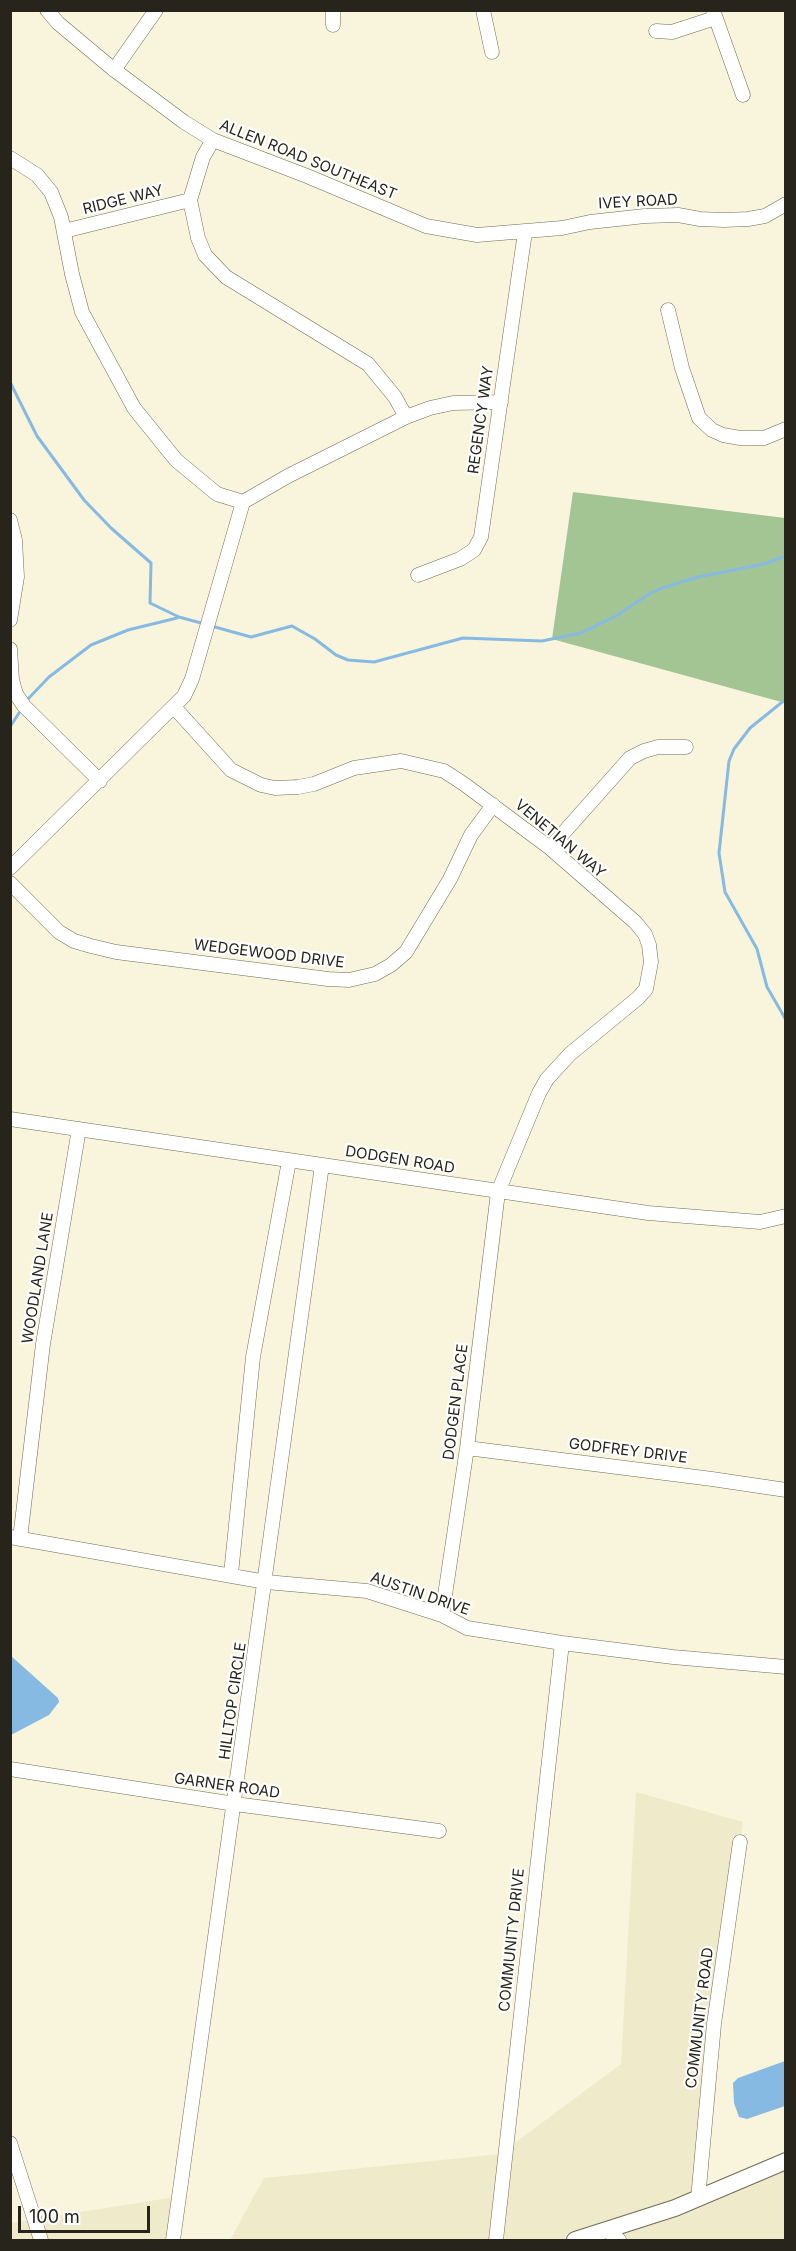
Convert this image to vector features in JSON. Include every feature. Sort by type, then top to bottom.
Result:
[{"type":"main road","points":[[575,2241],[613,2235],[786,2161]]},
{"type":"street","name":"ALLEN ROAD SOUTHEAST","points":[[47,10],[58,23],[114,70],[184,122],[213,140],[308,176],[426,226],[477,235],[525,232]]},
{"type":"street","points":[[114,70],[156,10]]},
{"type":"street","points":[[333,10],[333,25]]},
{"type":"street","points":[[483,10],[492,51]]},
{"type":"street","points":[[656,31],[672,32],[714,14],[743,95]]},
{"type":"street","points":[[213,140],[197,173],[190,200],[205,255],[226,277],[369,364],[395,397],[406,417]]},
{"type":"street","points":[[10,158],[30,170],[46,184],[61,217],[82,312],[134,408],[176,460],[217,494],[243,502]]},
{"type":"street","name":"RIDGE WAY","points":[[64,231],[190,200]]},
{"type":"street","name":"IVEY ROAD","points":[[525,232],[645,216],[678,215],[700,219],[748,219],[784,209]]},
{"type":"street","name":"REGENCY WAY","points":[[418,575],[460,559],[474,550],[481,537],[525,232]]},
{"type":"street","points":[[668,310],[682,368],[699,418],[717,433],[740,438],[764,438],[786,429]]},
{"type":"street","points":[[10,868],[184,696],[192,680],[243,502],[288,476],[406,417],[453,403],[501,402]]},
{"type":"street","points":[[10,520],[15,540],[17,577],[10,620]]},
{"type":"street","points":[[10,649],[12,680],[16,694],[24,706],[100,781]]},
{"type":"street","name":"VENETIAN WAY","points":[[174,707],[231,770],[275,788],[298,788],[354,768],[401,761],[444,771],[550,848],[635,922],[645,934],[650,945],[651,962],[646,989],[570,1054],[547,1079],[498,1192]]},
{"type":"street","points":[[550,848],[630,758],[658,747],[686,747]]},
{"type":"street","name":"WEDGEWOOD DRIVE","points":[[10,883],[59,932],[74,941],[91,946],[140,955],[328,980],[349,980],[375,974],[392,965],[406,952],[450,879],[471,835],[492,805]]},
{"type":"street","name":"DODGEN ROAD","points":[[10,1119],[648,1213],[712,1220],[760,1222],[786,1216]]},
{"type":"street","name":"WOODLAND LANE","points":[[15,1538],[43,1344],[79,1129]]},
{"type":"street","points":[[231,1574],[253,1357],[289,1161]]},
{"type":"street","name":"HILLTOP CIRCLE","points":[[173,2241],[322,1165]]},
{"type":"street","name":"DODGEN PLACE","points":[[442,1615],[467,1448],[498,1192]]},
{"type":"street","name":"GODFREY DRIVE","points":[[467,1448],[786,1490]]},
{"type":"street","name":"AUSTIN DRIVE","points":[[15,1538],[231,1574],[266,1582],[367,1591],[442,1615],[467,1628],[673,1657],[786,1668]]},
{"type":"street","name":"COMMUNITY DRIVE","points":[[496,2241],[562,1643]]},
{"type":"street","name":"GARNER ROAD","points":[[10,1769],[235,1804],[440,1830]]},
{"type":"street","name":"COMMUNITY ROAD","points":[[698,2199],[714,2024],[740,1842]]},
{"type":"street","points":[[10,2143],[41,2241]]},
{"type":"shaded area","points":[[636,1792],[743,1822],[692,2199],[785,2151],[785,2240],[230,2240],[264,2178],[500,2154],[621,2064]]},
{"type":"shaded area","points":[[175,2197],[166,2240],[11,2240],[11,2223]]},
{"type":"green space","points":[[573,492],[785,518],[785,703],[552,639]]},
{"type":"water","points":[[10,1655],[58,1698],[59,1702],[49,1715],[11,1735]]},
{"type":"water","points":[[785,2061],[785,2106],[747,2119],[739,2117],[734,2103],[733,2083],[738,2078]]},
{"type":"waterway","points":[[10,382],[37,436],[84,500],[111,528],[151,563],[150,603],[179,617],[201,623]]},
{"type":"waterway","points":[[215,627],[251,637],[292,626],[315,639],[336,655],[348,660],[374,662],[463,638],[542,641],[581,633],[616,616],[662,588],[698,577],[764,564],[786,556]]},
{"type":"waterway","points":[[27,700],[49,677],[91,645],[128,630],[177,618]]},
{"type":"waterway","points":[[786,699],[750,728],[734,749],[729,761],[719,853],[725,892],[757,949],[767,987],[786,1020]]},
{"type":"waterway","points":[[10,727],[19,713]]}]
